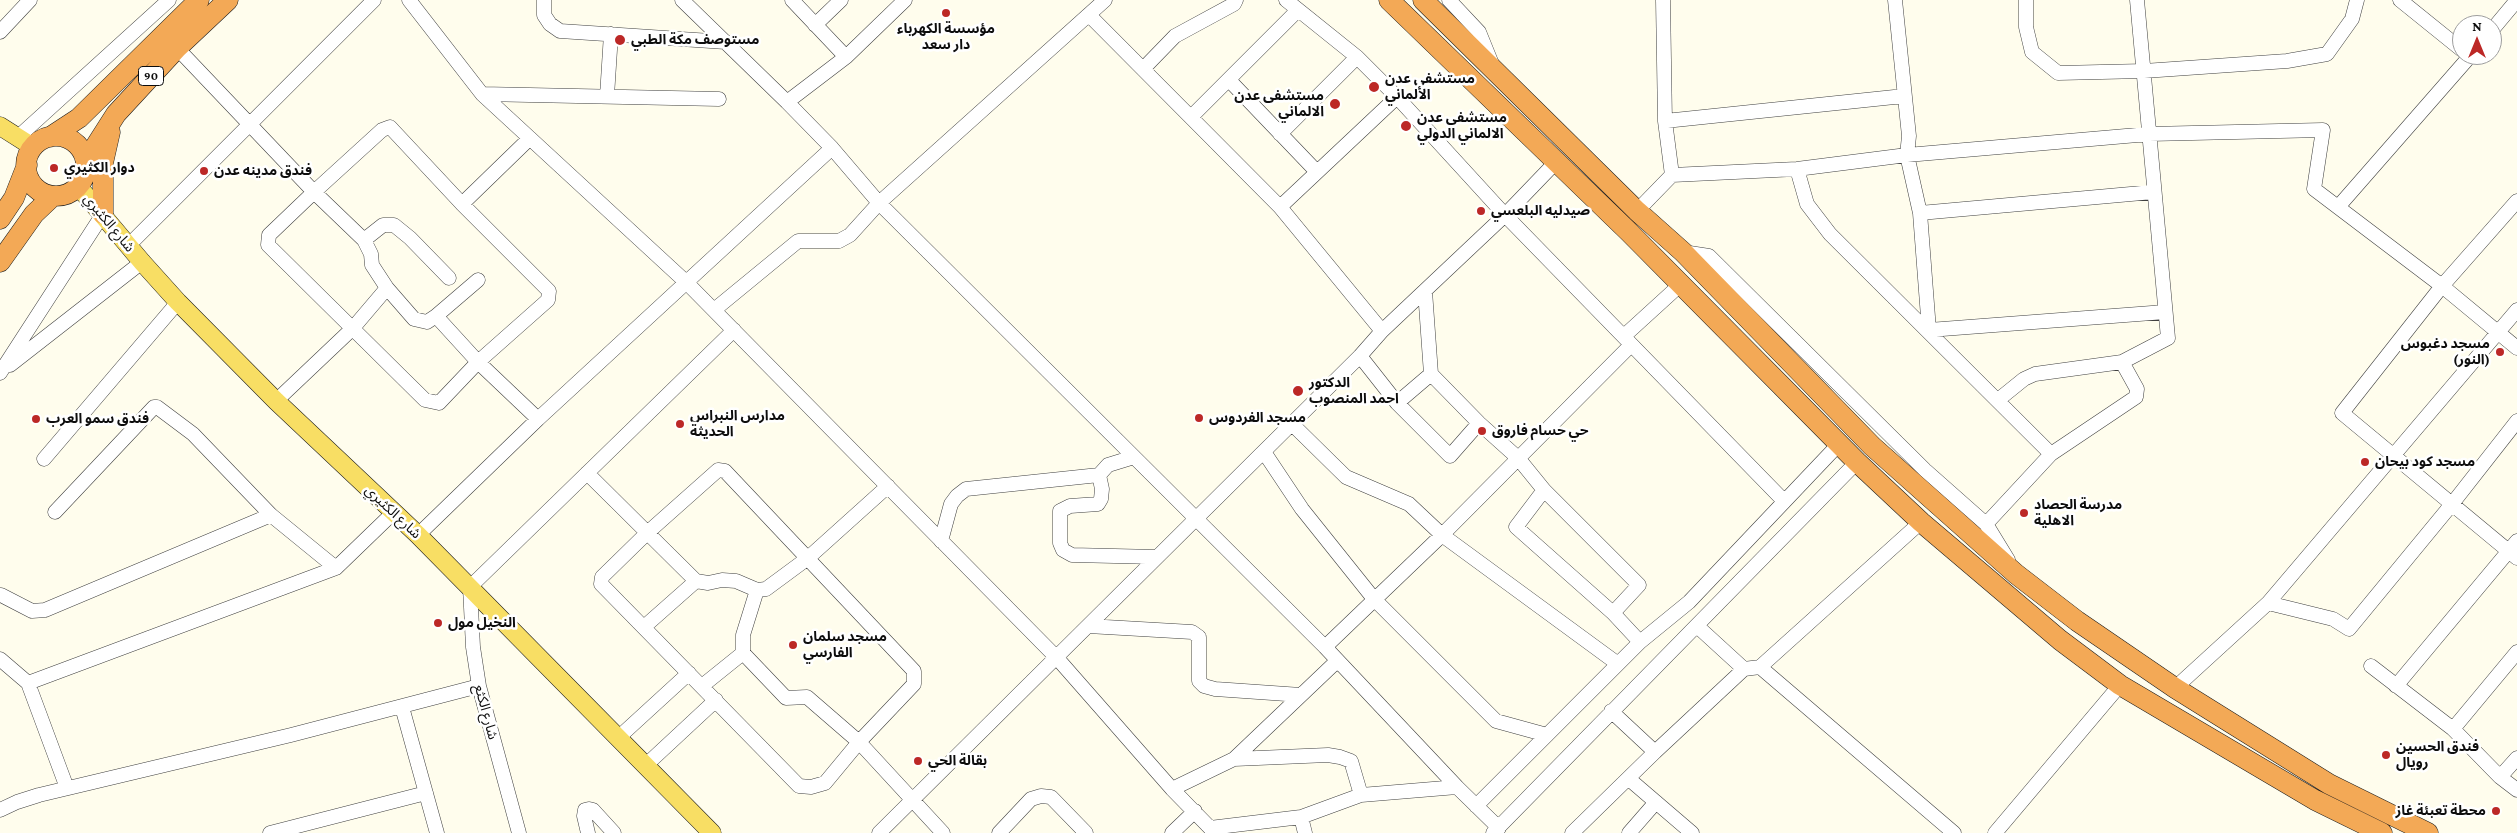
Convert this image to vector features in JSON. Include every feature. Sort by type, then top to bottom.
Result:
[{"type":"highway","name":"90","points":[[32,147],[79,118],[199,0]]},
{"type":"highway","name":"90","points":[[86,161],[116,114],[177,48],[228,0]]},
{"type":"highway","points":[[1388,0],[1629,232],[1857,462],[1921,522],[2060,640],[2120,685],[2315,800],[2382,833]]},
{"type":"highway","points":[[1423,0],[1637,211],[1683,252],[1872,446],[1957,524],[2016,574],[2077,621],[2175,688],[2329,784],[2428,833]]},
{"type":"highway","points":[[103,214],[103,163],[116,114]]},
{"type":"highway","points":[[0,219],[14,198],[32,147],[58,136],[73,141],[83,153],[86,161],[85,174],[78,186],[67,194],[53,196],[40,191],[34,186],[27,172],[32,147]]},
{"type":"highway","points":[[0,262],[34,214],[53,196]]},
{"type":"main road","points":[[0,126],[32,147]]},
{"type":"main road","name":"شارع الكثيري","points":[[78,186],[178,302],[276,401],[470,587],[712,833]]},
{"type":"street","points":[[32,147],[169,0]]},
{"type":"street","points":[[128,246],[374,0]]},
{"type":"street","points":[[408,0],[482,94],[687,283],[734,330],[1057,658],[1172,789],[1213,830],[1301,817],[1361,795],[1457,787]]},
{"type":"street","points":[[544,0],[544,14],[550,24],[560,31],[726,42]]},
{"type":"street","points":[[682,0],[832,148],[879,203],[1325,647],[1476,806],[1496,830],[1857,462]]},
{"type":"street","points":[[792,0],[846,57]]},
{"type":"street","points":[[815,24],[841,0]]},
{"type":"street","points":[[787,102],[846,57],[905,0]]},
{"type":"street","points":[[714,310],[798,241],[839,241],[850,236],[879,203],[1105,0]]},
{"type":"street","points":[[1286,0],[1297,11],[1357,57],[1505,215],[1784,501]]},
{"type":"street","points":[[1448,0],[1479,32],[1495,71]]},
{"type":"street","points":[[1663,0],[1665,122],[1672,175]]},
{"type":"street","points":[[1895,0],[1909,136],[1906,155],[1920,213],[1928,330]]},
{"type":"street","points":[[2026,0],[2026,27],[2032,52],[2058,73],[2144,71],[2287,61],[2327,54],[2352,19],[2356,0]]},
{"type":"street","points":[[1998,400],[2024,379],[2035,374],[2122,362],[2168,338],[2153,192],[2137,0]]},
{"type":"street","points":[[2400,0],[2452,41]]},
{"type":"street","points":[[2502,18],[2517,0]]},
{"type":"street","points":[[1143,69],[1175,36],[1233,1]]},
{"type":"street","points":[[0,32],[25,2]]},
{"type":"street","points":[[1191,117],[1297,11]]},
{"type":"street","points":[[1089,15],[1280,206],[1382,331]]},
{"type":"street","points":[[607,96],[612,34]]},
{"type":"street","points":[[177,48],[314,192],[364,240],[372,254],[372,265],[414,320],[427,322],[478,280]]},
{"type":"street","points":[[1280,134],[1357,57]]},
{"type":"street","points":[[2338,207],[2459,65]]},
{"type":"street","points":[[1229,80],[1317,172]]},
{"type":"street","points":[[482,94],[719,98]]},
{"type":"street","points":[[1665,122],[1904,96]]},
{"type":"street","points":[[1280,206],[1396,97]]},
{"type":"street","points":[[390,127],[462,204],[549,291],[548,300],[478,362],[439,403],[430,402],[268,245],[270,235],[314,192],[382,130],[390,127]]},
{"type":"street","points":[[1637,211],[1672,175],[1797,169],[1906,155],[2149,134],[2323,130],[2314,189],[2442,286],[2517,348]]},
{"type":"street","points":[[462,204],[529,139]]},
{"type":"street","points":[[418,536],[538,419],[832,148]]},
{"type":"street","points":[[879,833],[1264,452],[1360,356],[1382,331],[1505,215],[1555,162]]},
{"type":"street","points":[[1797,169],[1807,204],[1830,234],[2051,454]]},
{"type":"street","points":[[1920,213],[2153,192]]},
{"type":"street","points":[[2396,686],[2514,550],[2452,504],[2342,413],[2442,286],[2517,201]]},
{"type":"street","points":[[0,372],[103,214]]},
{"type":"street","points":[[364,240],[383,225],[394,225],[410,238],[448,278]]},
{"type":"street","points":[[1683,252],[1709,256],[1925,470],[1986,524],[2016,574]]},
{"type":"street","points":[[0,372],[142,262]]},
{"type":"street","points":[[1325,647],[1442,536],[1518,458],[1680,284]]},
{"type":"street","points":[[276,401],[353,328],[388,288]]},
{"type":"street","points":[[1425,291],[1431,374],[1479,423],[1518,458],[1544,490],[1639,585],[1613,613]]},
{"type":"street","points":[[44,459],[178,302]]},
{"type":"street","points":[[2175,688],[2268,603],[2394,456],[2497,331],[2517,310]]},
{"type":"street","points":[[1928,330],[2165,312]]},
{"type":"street","points":[[436,316],[478,362],[538,419]]},
{"type":"street","points":[[470,587],[734,330]]},
{"type":"street","points":[[1360,356],[1396,403],[1450,456],[1479,423]]},
{"type":"street","points":[[1986,524],[2051,454],[2136,397],[2137,388],[2122,362]]},
{"type":"street","points":[[1396,403],[1431,374]]},
{"type":"street","points":[[56,512],[154,408],[158,407],[193,434],[271,515],[336,568]]},
{"type":"street","points":[[2268,603],[2333,618],[2349,629],[2452,504],[2517,421]]},
{"type":"street","points":[[1291,423],[1346,477],[1408,504],[1442,536],[1618,664]]},
{"type":"street","points":[[1476,806],[1640,642],[1689,602],[1840,444]]},
{"type":"street","points":[[1264,452],[1302,510],[1374,599],[1496,721],[1547,735]]},
{"type":"street","points":[[941,541],[951,504],[956,496],[966,489],[1099,475],[1108,465],[1134,457]]},
{"type":"street","points":[[718,470],[722,470],[808,558],[914,671],[914,684],[859,742],[825,783],[811,787],[799,786],[602,584],[601,580],[646,534],[718,470]]},
{"type":"street","points":[[587,473],[646,534],[696,581],[708,584],[736,581],[758,590],[766,590],[808,558],[888,486]]},
{"type":"street","points":[[1099,475],[1102,489],[1101,499],[1098,504],[1070,506],[1060,511],[1060,543],[1063,550],[1072,555],[1157,557]]},
{"type":"street","points":[[1544,490],[1516,527],[1613,613],[1640,642]]},
{"type":"street","points":[[28,683],[336,568],[393,513]]},
{"type":"street","points":[[1,595],[32,611],[45,610],[271,515]]},
{"type":"street","points":[[1572,833],[1744,669],[1760,667],[1921,522]]},
{"type":"street","points":[[1942,539],[1957,524]]},
{"type":"street","points":[[644,627],[696,581]]},
{"type":"street","name":"شارع الكثع","points":[[470,587],[473,647],[479,686],[519,833]]},
{"type":"street","points":[[758,590],[743,635],[743,653],[786,698],[807,697],[859,742],[944,833]]},
{"type":"street","points":[[1088,626],[1192,632],[1199,637],[1199,681],[1204,686],[1214,689],[1301,695]]},
{"type":"street","points":[[1697,626],[1744,669]]},
{"type":"street","points":[[2453,729],[2517,652]]},
{"type":"street","points":[[702,686],[743,653]]},
{"type":"street","points":[[0,659],[28,683],[67,788]]},
{"type":"street","points":[[1172,789],[1234,759],[1337,661]]},
{"type":"street","points":[[2371,666],[2453,729],[2500,777],[2517,790]]},
{"type":"street","points":[[1760,667],[1954,833]]},
{"type":"street","points":[[618,738],[688,672]]},
{"type":"street","points":[[1995,833],[2120,685]]},
{"type":"street","points":[[0,810],[17,802],[67,788],[402,707],[479,686]]},
{"type":"street","points":[[645,766],[716,700]]},
{"type":"street","points":[[402,707],[437,833]]},
{"type":"street","points":[[1611,711],[1655,752]]},
{"type":"street","points":[[1234,759],[1340,756],[1351,761],[1361,795]]},
{"type":"street","points":[[2500,777],[2517,758]]},
{"type":"street","points":[[1629,780],[1692,833]]},
{"type":"street","points":[[270,833],[426,793]]},
{"type":"street","points":[[998,833],[1031,800],[1041,796],[1051,797],[1086,833]]},
{"type":"street","points":[[1629,833],[1656,802]]},
{"type":"street","points":[[588,833],[584,816],[585,810],[589,809],[593,810],[614,833]]},
{"type":"street","points":[[1172,833],[1195,811]]},
{"type":"street","points":[[1301,817],[1305,833]]},
{"type":"place","name":"مؤسسة الكهرباء دار سعد","points":[[946,13]]},
{"type":"place","name":"مستوصف مكة الطبي","points":[[620,40]]},
{"type":"place","name":"مستشفى عدن الألماني","points":[[1374,87]]},
{"type":"place","name":"مستشفى عدن الالماني","points":[[1335,104]]},
{"type":"place","name":"مستشفى عدن الالماني الدولي","points":[[1406,126]]},
{"type":"place","name":"دوار الكثيري","points":[[54,168]]},
{"type":"place","name":"فندق مدينه عدن","points":[[204,171]]},
{"type":"place","name":"صيدليه البلعسي","points":[[1481,211]]},
{"type":"place","name":"مسجد دغبوس (النور)","points":[[2500,352]]},
{"type":"place","name":"الدكتور احمد المنصوب","points":[[1298,391]]},
{"type":"place","name":"مسجد الفردوس","points":[[1199,418]]},
{"type":"place","name":"فندق سمو العرب","points":[[36,419]]},
{"type":"place","name":"مدارس النبراس الحديثة","points":[[680,424]]},
{"type":"place","name":"حي حسام فاروق","points":[[1482,431]]},
{"type":"place","name":"مسجد كود بيحان","points":[[2365,462]]},
{"type":"place","name":"مدرسة الحصاد الاهلية","points":[[2024,513]]},
{"type":"place","name":"النخيل مول","points":[[438,623]]},
{"type":"place","name":"مسجد سلمان الفارسي","points":[[793,645]]},
{"type":"place","name":"فندق الحسين رويال","points":[[2386,755]]},
{"type":"place","name":"بقالة الحي","points":[[918,761]]},
{"type":"place","name":"محطة تعبئة غاز","points":[[2496,811]]}]
